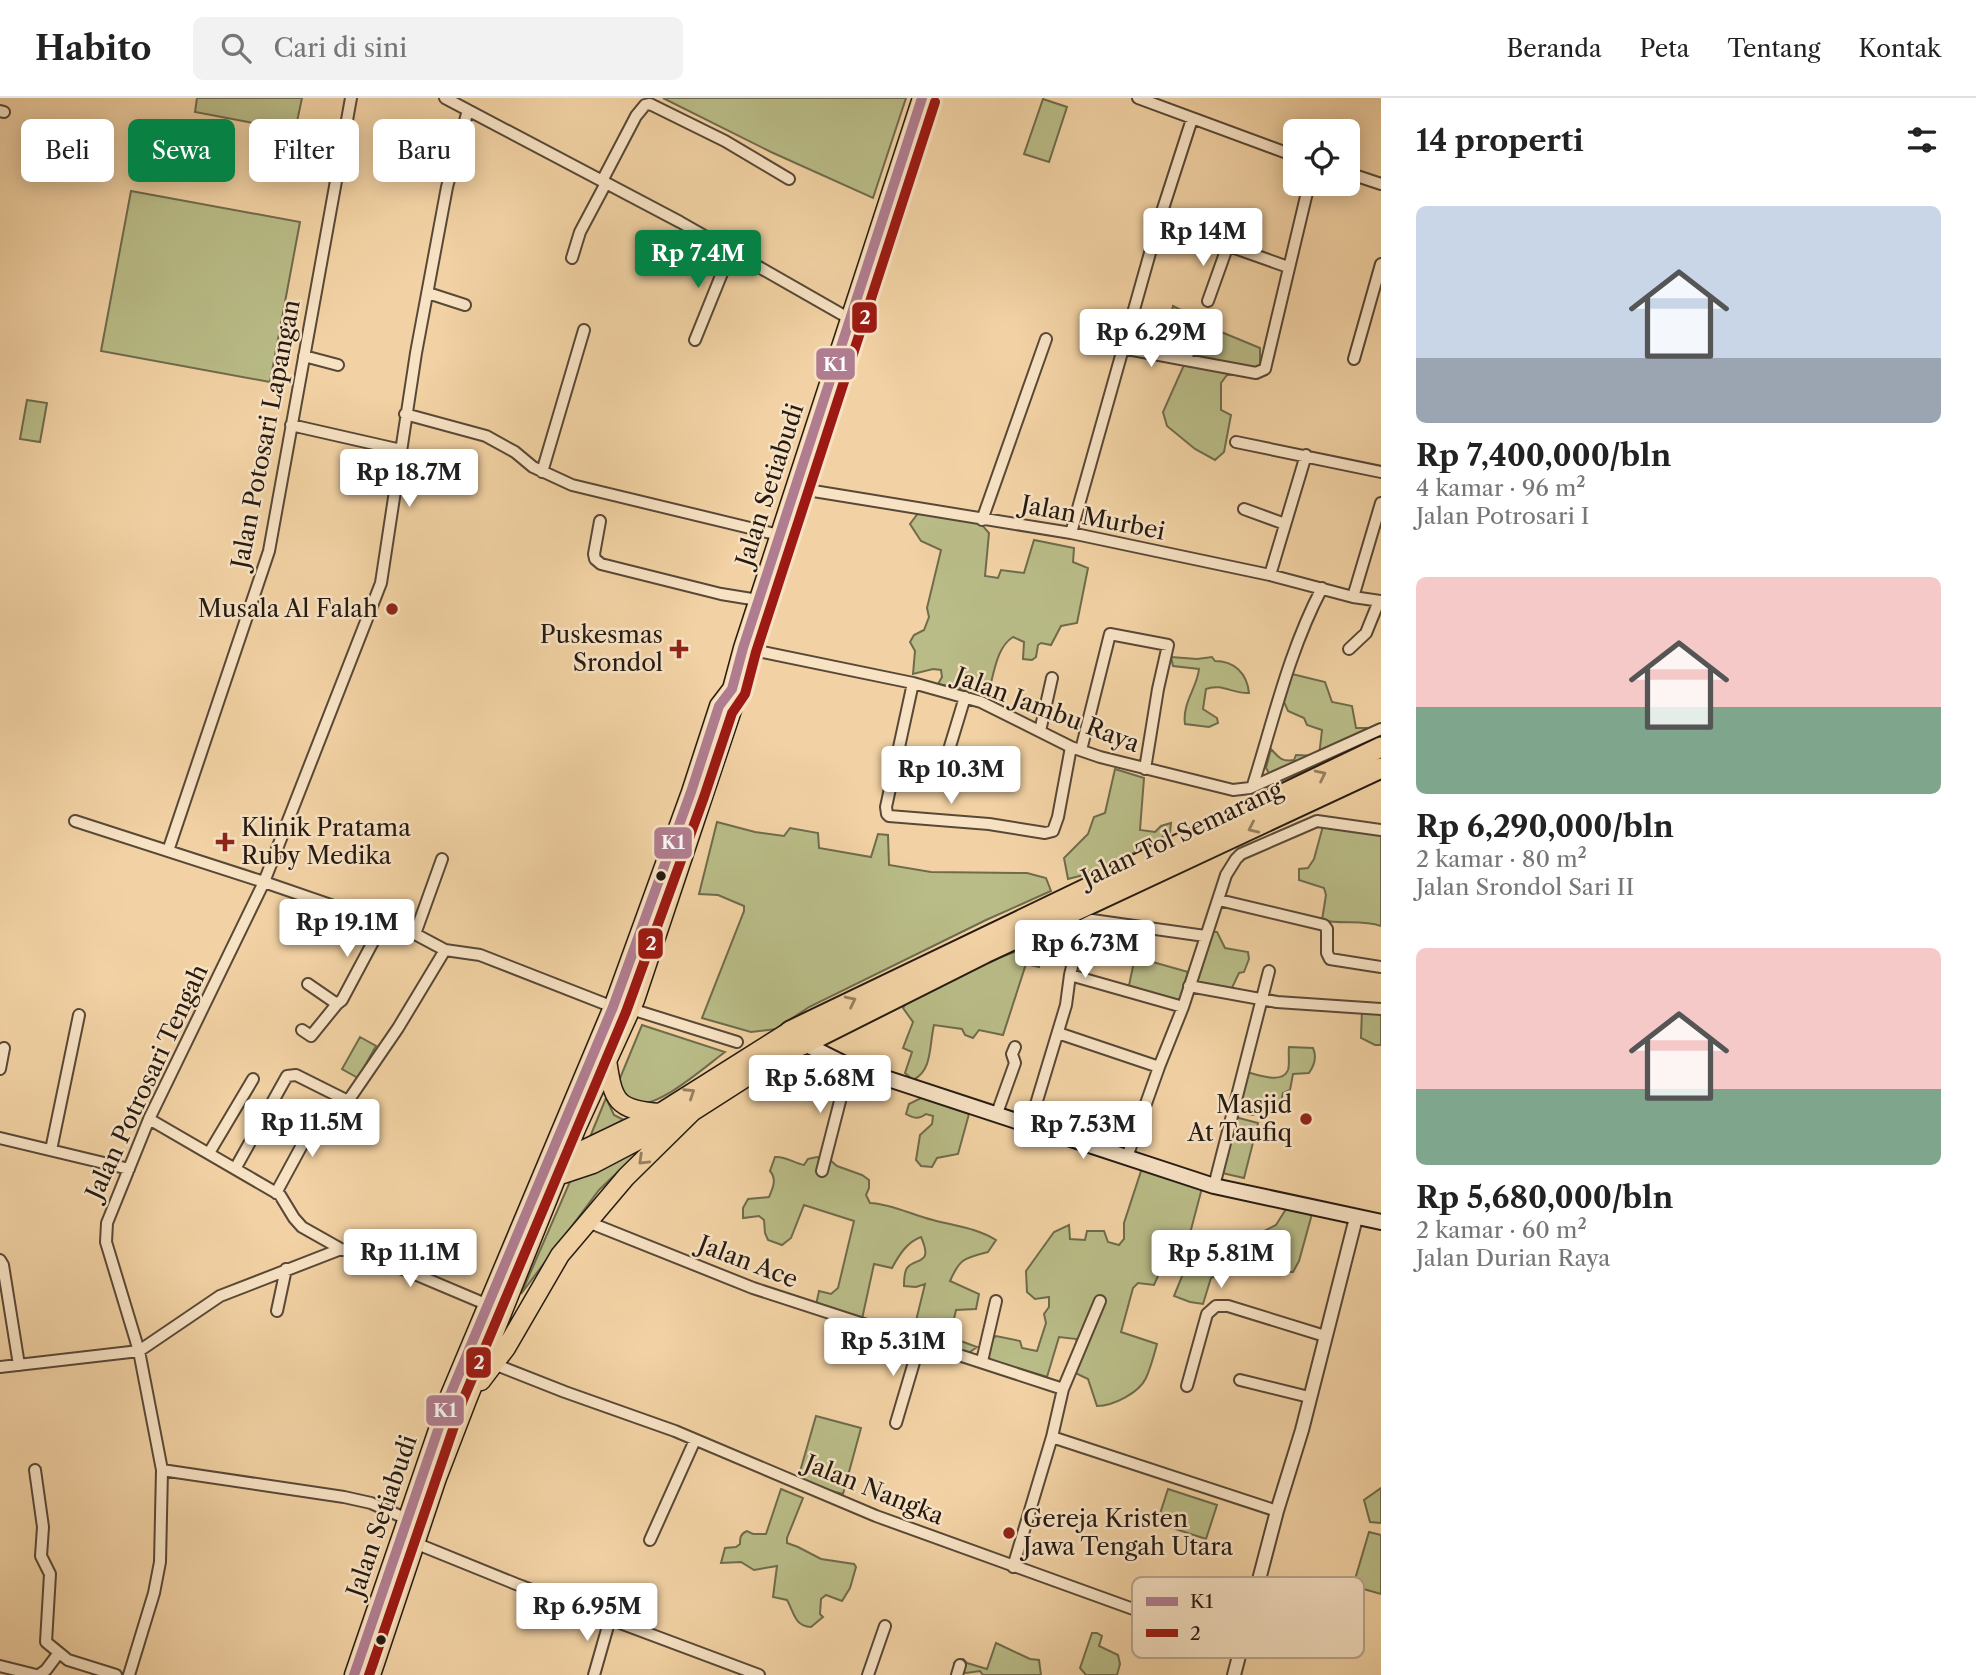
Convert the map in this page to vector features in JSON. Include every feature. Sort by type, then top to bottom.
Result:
[{"type":"highway","name":"Jalan Setiabudi","points":[[354,1675],[450,1395],[488,1304],[548,1176],[564,1158],[631,1009],[733,707],[732,689],[743,648],[922,98]]},
{"type":"highway","name":"Jalan Setiabudi","points":[[371,1675],[415,1543],[548,1176],[613,1007],[691,792],[719,706],[732,689]]},
{"type":"highway","name":"Jalan Tol Semarang","points":[[564,1158],[660,1113],[796,1038],[1381,747]]},
{"type":"highway","name":"Jalan Tol Semarang","points":[[548,1176],[593,1164],[692,1112],[770,1062],[796,1038],[1381,768]]},
{"type":"highway","points":[[607,1060],[612,1090],[622,1104],[638,1112],[660,1113]]},
{"type":"highway","points":[[467,1400],[506,1348],[560,1255],[626,1177],[692,1112]]},
{"type":"main road","points":[[796,1038],[849,1066],[1214,1186],[1381,1222]]},
{"type":"street","name":"Jalan Potosari Lapangan","points":[[168,851],[269,551],[351,98]]},
{"type":"street","points":[[445,98],[731,251],[850,319]]},
{"type":"street","points":[[1138,98],[1283,152]]},
{"type":"street","points":[[572,258],[580,232],[636,116],[645,105],[650,104],[725,141],[789,178]]},
{"type":"street","name":"Jalan Potrosari Tengah","points":[[129,1675],[154,1593],[160,1562],[162,1471],[139,1351],[106,1242],[107,1223],[149,1119],[264,882],[381,583],[405,414],[447,187],[468,110]]},
{"type":"street","points":[[1071,533],[1159,221],[1192,119]]},
{"type":"street","points":[[1360,177],[1381,184]]},
{"type":"street","points":[[1122,348],[1256,373],[1263,371],[1306,196]]},
{"type":"street","points":[[1159,221],[1288,267]]},
{"type":"street","points":[[1208,301],[1228,245]]},
{"type":"street","points":[[695,340],[731,251]]},
{"type":"street","points":[[1354,359],[1381,264]]},
{"type":"street","points":[[428,293],[466,305]]},
{"type":"street","points":[[1186,360],[1198,320]]},
{"type":"street","points":[[542,472],[584,330]]},
{"type":"street","points":[[982,520],[1046,339]]},
{"type":"street","points":[[304,356],[338,365]]},
{"type":"street","points":[[405,414],[486,436],[515,452],[542,472],[572,485],[779,535]]},
{"type":"street","points":[[291,425],[401,450]]},
{"type":"street","points":[[1236,442],[1381,472]]},
{"type":"street","points":[[1270,575],[1306,455]]},
{"type":"street","name":"Jalan Murbei","points":[[795,488],[1071,533],[1380,601]]},
{"type":"street","points":[[1353,597],[1381,503]]},
{"type":"street","points":[[1244,509],[1285,524]]},
{"type":"street","points":[[600,520],[594,554],[598,563],[721,594],[758,600]]},
{"type":"street","points":[[1253,785],[1298,638],[1322,588]]},
{"type":"street","points":[[1349,649],[1366,633],[1380,601]]},
{"type":"street","points":[[913,683],[886,807],[889,816],[1053,831],[1110,634],[1168,645],[1145,769]]},
{"type":"street","name":"Jalan Jambu Raya","points":[[743,648],[913,683],[965,697],[995,707],[1076,749],[1145,769],[1233,790],[1245,790],[1253,785]]},
{"type":"street","points":[[1040,731],[1052,678]]},
{"type":"street","points":[[941,776],[965,697]]},
{"type":"street","points":[[1253,785],[1381,729]]},
{"type":"street","points":[[75,821],[415,934],[445,950],[480,955],[613,1007]]},
{"type":"street","points":[[1127,1157],[1183,1007],[1226,875],[1236,859],[1241,854],[1311,823],[1327,821],[1381,830]]},
{"type":"street","points":[[415,934],[442,859]]},
{"type":"street","points":[[1219,900],[1324,925],[1328,929],[1327,953],[1330,959],[1381,967]]},
{"type":"street","points":[[1030,1124],[1066,1005],[1082,925],[1092,920],[1205,936]]},
{"type":"street","points":[[307,1033],[345,995],[382,925]]},
{"type":"street","points":[[235,1169],[287,1076],[296,1075],[348,1101],[398,1028],[445,950]]},
{"type":"street","points":[[1214,1186],[1269,971]]},
{"type":"street","points":[[1070,975],[1183,1007]]},
{"type":"street","points":[[308,984],[337,1004]]},
{"type":"street","points":[[1189,986],[1262,1000],[1381,1009]]},
{"type":"street","points":[[631,1009],[737,1042]]},
{"type":"street","points":[[51,1150],[79,1015]]},
{"type":"street","points":[[1058,1033],[1159,1067]]},
{"type":"street","points":[[996,1116],[1015,1063],[1012,1054],[1014,1046]]},
{"type":"street","points":[[0,1069],[4,1048]]},
{"type":"street","points":[[822,1171],[849,1066]]},
{"type":"street","points":[[209,1153],[253,1079]]},
{"type":"street","points":[[276,1193],[308,1134],[324,1111]]},
{"type":"street","points":[[149,1119],[276,1193],[285,1200],[293,1218],[302,1227],[341,1249],[391,1264],[488,1304]]},
{"type":"street","points":[[0,1138],[129,1169]]},
{"type":"street","points":[[1260,1577],[1302,1430],[1356,1218]]},
{"type":"street","name":"Jalan Ace","points":[[588,1222],[753,1288],[1063,1388]]},
{"type":"street","points":[[0,1367],[139,1351],[220,1296],[341,1249]]},
{"type":"street","points":[[0,1262],[3,1265],[19,1365]]},
{"type":"street","points":[[277,1311],[286,1269]]},
{"type":"street","points":[[982,1361],[996,1301]]},
{"type":"street","points":[[1013,1567],[1052,1437],[1063,1388],[1100,1301]]},
{"type":"street","points":[[1187,1386],[1207,1314],[1216,1306],[1228,1306],[1325,1336]]},
{"type":"street","points":[[895,1423],[920,1342]]},
{"type":"street","name":"Jalan Nangka","points":[[494,1364],[695,1440],[876,1516],[1132,1609]]},
{"type":"street","points":[[1240,1380],[1309,1396]]},
{"type":"street","points":[[1052,1437],[1277,1511]]},
{"type":"street","points":[[650,1540],[695,1440]]},
{"type":"street","points":[[35,1470],[43,1527],[41,1556],[50,1574],[44,1637],[48,1646],[68,1660],[117,1675]]},
{"type":"street","points":[[162,1471],[344,1497],[372,1503],[407,1519]]},
{"type":"street","points":[[415,1543],[505,1580],[759,1675]]},
{"type":"street","points":[[594,1675],[610,1619]]},
{"type":"street","points":[[868,1675],[885,1626]]},
{"type":"street","points":[[0,1666],[37,1675],[47,1670],[58,1654]]},
{"type":"street","points":[[1234,1675],[1238,1658]]},
{"type":"green space","points":[[197,98],[302,98],[298,119],[249,119],[249,122],[195,112]]},
{"type":"green space","points":[[663,98],[906,98],[873,198],[771,152]]},
{"type":"green space","points":[[1043,99],[1067,107],[1049,162],[1024,154]]},
{"type":"green space","points":[[131,191],[300,222],[270,382],[101,351]]},
{"type":"green space","points":[[1173,306],[1185,312],[1197,327],[1214,329],[1260,348],[1260,374],[1227,375],[1221,383],[1221,410],[1231,415],[1224,452],[1215,460],[1195,449],[1167,426],[1163,412],[1184,365],[1139,357],[1140,334],[1153,322],[1169,323]]},
{"type":"green space","points":[[27,400],[47,403],[40,442],[20,439]]},
{"type":"green space","points":[[922,508],[976,518],[989,533],[985,576],[998,578],[1001,570],[1024,573],[1034,540],[1074,548],[1073,562],[1088,568],[1077,623],[1061,626],[1051,645],[1038,645],[1036,657],[1032,660],[1023,659],[1024,642],[1013,637],[1002,648],[987,696],[981,692],[938,684],[942,677],[941,670],[933,669],[913,674],[915,651],[910,642],[914,635],[924,630],[929,617],[927,608],[941,550],[921,541],[910,524]]},
{"type":"green space","points":[[1171,657],[1212,657],[1215,661],[1228,663],[1242,674],[1249,693],[1217,687],[1206,689],[1203,709],[1217,718],[1218,723],[1209,727],[1185,724],[1186,709],[1199,669],[1173,666]]},
{"type":"green space","points":[[1292,674],[1325,682],[1332,702],[1352,706],[1356,728],[1381,728],[1381,736],[1344,744],[1341,756],[1275,783],[1266,768],[1271,749],[1284,760],[1294,760],[1296,755],[1319,756],[1322,730],[1307,725],[1304,718],[1288,711],[1284,702]]},
{"type":"green space","points":[[1115,769],[1144,778],[1140,830],[1155,832],[1161,826],[1171,823],[1170,833],[1108,866],[1068,879],[1064,858],[1088,834],[1094,817],[1105,813]]},
{"type":"green space","points":[[717,822],[784,836],[790,828],[818,833],[819,848],[871,857],[878,834],[888,835],[889,865],[931,872],[1027,873],[1046,878],[1051,891],[809,1007],[776,1029],[751,1032],[702,1018],[744,911],[744,906],[718,895],[699,894]]},
{"type":"green space","points":[[1323,826],[1378,832],[1381,836],[1381,926],[1322,920],[1326,895],[1324,888],[1299,880],[1299,869],[1308,868],[1314,859]]},
{"type":"green space","points":[[1211,932],[1217,932],[1225,948],[1248,952],[1249,959],[1244,972],[1239,973],[1231,990],[1193,980]]},
{"type":"green space","points":[[1034,945],[1041,945],[1039,967],[1026,964],[1003,1035],[979,1030],[973,1038],[965,1035],[962,1029],[934,1025],[924,1070],[913,1080],[905,1073],[912,1052],[903,1048],[913,1022],[903,1008],[910,997],[970,968]]},
{"type":"green space","points":[[1135,957],[1188,972],[1179,1003],[1128,990]]},
{"type":"green space","points":[[1362,1009],[1381,1011],[1381,1045],[1361,1038]]},
{"type":"green space","points":[[642,1025],[725,1052],[656,1100],[635,1103],[627,1097],[618,1083]]},
{"type":"green space","points":[[360,1037],[376,1046],[358,1078],[342,1069]]},
{"type":"green space","points":[[1289,1047],[1313,1048],[1315,1055],[1309,1073],[1293,1074],[1290,1090],[1283,1093],[1280,1107],[1252,1115],[1236,1112],[1246,1072],[1280,1077],[1289,1068]]},
{"type":"green space","points":[[606,1098],[614,1115],[624,1120],[590,1137]]},
{"type":"green space","points":[[921,1098],[969,1114],[958,1154],[937,1158],[932,1167],[921,1166],[916,1160],[920,1135],[932,1124],[933,1116],[926,1114],[917,1118],[906,1114],[909,1104]]},
{"type":"green space","points":[[1235,1117],[1258,1123],[1244,1178],[1222,1173]]},
{"type":"green space","points":[[650,1141],[599,1190],[521,1294],[572,1177]]},
{"type":"green space","points":[[775,1157],[804,1165],[808,1159],[817,1157],[830,1160],[837,1166],[869,1180],[866,1195],[870,1203],[974,1230],[996,1240],[988,1252],[960,1263],[950,1281],[979,1294],[976,1309],[956,1310],[950,1337],[977,1347],[970,1352],[947,1348],[925,1339],[914,1329],[925,1284],[916,1287],[904,1286],[904,1279],[907,1268],[924,1257],[921,1237],[908,1246],[892,1268],[874,1264],[862,1319],[816,1305],[819,1291],[831,1294],[838,1288],[854,1221],[804,1205],[791,1238],[782,1245],[768,1240],[764,1220],[759,1216],[743,1218],[743,1208],[748,1199],[769,1197],[774,1180],[770,1171]]},
{"type":"green space","points":[[1142,1168],[1202,1188],[1188,1241],[1224,1253],[1231,1259],[1230,1270],[1211,1278],[1203,1304],[1174,1296],[1187,1264],[1167,1256],[1154,1285],[1138,1283],[1133,1288],[1121,1332],[1157,1344],[1143,1384],[1125,1398],[1097,1406],[1088,1379],[1069,1370],[1077,1339],[1059,1337],[1047,1377],[991,1360],[987,1354],[990,1341],[996,1336],[1020,1341],[1022,1348],[1037,1351],[1046,1323],[1044,1314],[1049,1307],[1049,1297],[1035,1299],[1027,1292],[1026,1271],[1054,1232],[1069,1225],[1070,1239],[1085,1240],[1087,1231],[1104,1231],[1108,1242],[1119,1245],[1124,1239],[1124,1223]]},
{"type":"green space","points":[[1286,1209],[1312,1214],[1299,1261],[1293,1272],[1246,1271],[1247,1249],[1254,1236],[1276,1225]]},
{"type":"green space","points":[[816,1416],[861,1428],[843,1494],[797,1482]]},
{"type":"green space","points":[[1381,1488],[1381,1523],[1370,1522],[1364,1500]]},
{"type":"green space","points":[[781,1489],[803,1498],[787,1543],[821,1559],[854,1564],[856,1567],[850,1588],[842,1601],[826,1595],[821,1599],[820,1614],[823,1617],[811,1627],[801,1624],[795,1618],[787,1600],[773,1597],[777,1566],[754,1570],[741,1562],[721,1563],[725,1548],[740,1544],[741,1536],[745,1532],[766,1534]]},
{"type":"green space","points":[[1168,1489],[1217,1505],[1206,1539],[1157,1523]]},
{"type":"green space","points":[[1369,1532],[1381,1535],[1381,1594],[1364,1589],[1364,1577],[1356,1577]]},
{"type":"green space","points":[[1092,1633],[1102,1636],[1099,1646],[1118,1655],[1120,1664],[1117,1675],[1086,1675],[1080,1668]]},
{"type":"green space","points":[[996,1643],[1030,1659],[1039,1660],[1041,1675],[983,1675],[980,1671],[966,1673],[958,1670],[954,1663],[963,1659],[967,1663],[987,1669]]},
{"type":"transit line","name":"K1","points":[[354,1675],[450,1395],[613,1007],[691,792],[719,706],[732,689],[922,98]]},
{"type":"transit line","name":"2","points":[[369,1675],[463,1400],[626,1012],[732,713],[745,694],[756,652],[935,102]]},
{"type":"place","name":"Musala Al Falah","points":[[392,609]]},
{"type":"place","name":"Puskesmas Srondol","points":[[679,649]]},
{"type":"place","name":"Klinik Pratama Ruby Medika","points":[[225,842]]},
{"type":"place","name":"Masjid At Taufiq","points":[[1306,1119]]},
{"type":"place","name":"Gereja Kristen Jawa Tengah Utara","points":[[1009,1533]]}]
